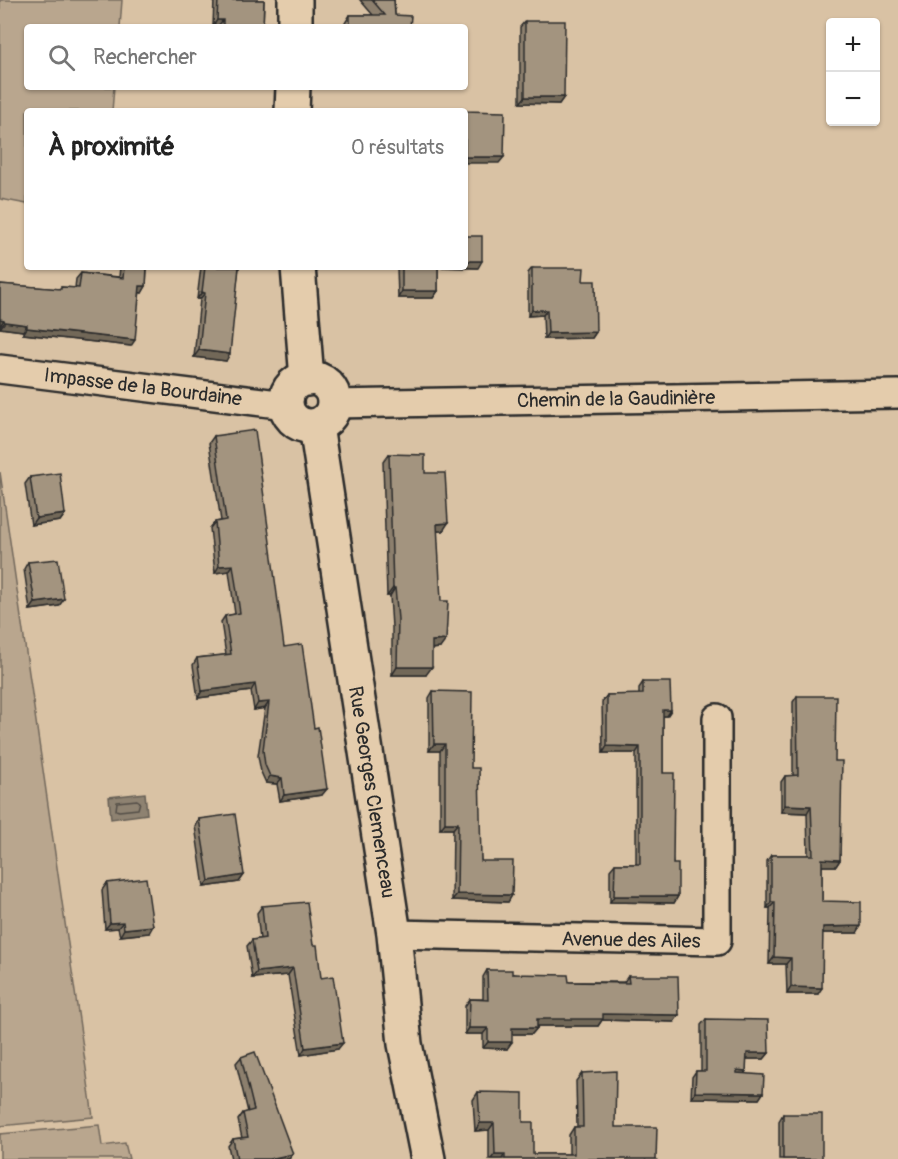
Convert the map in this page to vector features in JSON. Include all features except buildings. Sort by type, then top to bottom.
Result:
[{"type":"street","points":[[295,24],[296,0]]},
{"type":"street","points":[[292,108],[293,90]]},
{"type":"street","points":[[298,270],[307,379]]},
{"type":"street","name":"Impasse de la Bourdaine","points":[[0,369],[286,405]]},
{"type":"street","points":[[307,379],[315,379],[323,383],[332,396],[325,415],[307,426],[299,424],[288,412],[286,397],[295,383],[307,379]]},
{"type":"street","name":"Chemin de la Gaudinière","points":[[325,415],[898,394]]},
{"type":"street","name":"Rue Georges Clemenceau","points":[[325,415],[394,934],[405,1044],[428,1159]]},
{"type":"street","name":"Avenue des Ailes","points":[[394,934],[717,941],[717,718]]},
{"type":"shaded area","points":[[0,0],[122,0],[120,24],[24,24],[24,90],[114,90],[112,108],[24,108],[24,203],[0,199]]},
{"type":"shaded area","points":[[0,472],[93,1117],[0,1126]]},
{"type":"shaded area","points":[[99,1125],[102,1146],[125,1143],[129,1159],[0,1159],[0,1134]]},
{"type":"water","points":[[145,793],[147,814],[111,819],[109,797]]}]
